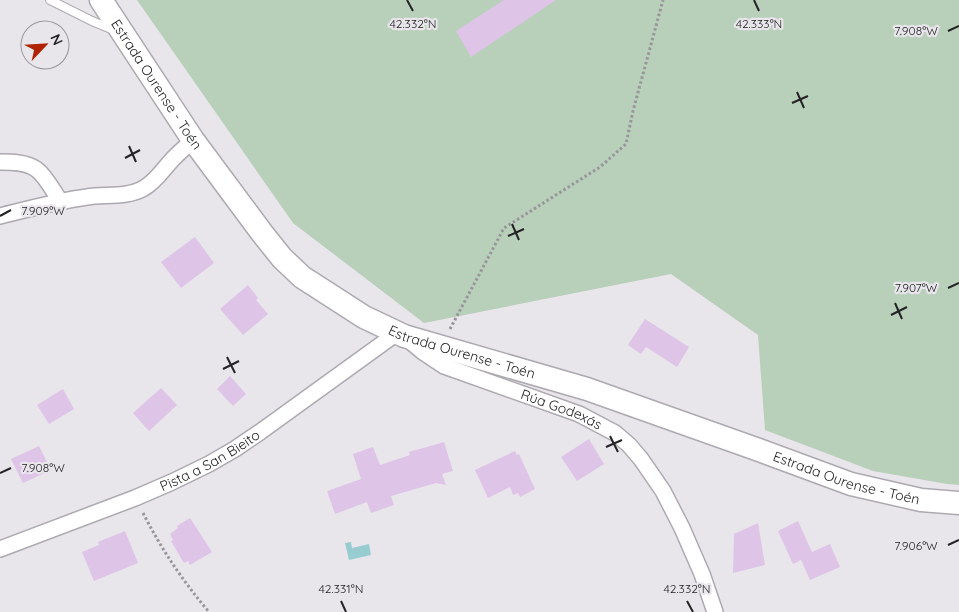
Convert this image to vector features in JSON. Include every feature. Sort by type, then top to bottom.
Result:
[{"type":"street","name":"Estrada Ourense - Toén","points":[[101,0],[194,140],[282,258],[302,277],[364,317],[400,335],[588,389],[851,484],[921,500],[959,503]]},
{"type":"street","points":[[0,216],[60,201],[89,196],[116,195],[143,189],[152,183],[177,155],[194,140]]},
{"type":"street","points":[[0,162],[20,164],[35,169],[41,174],[60,201]]},
{"type":"street","name":"Pista a San Bieito","points":[[0,550],[135,498],[172,482],[235,449],[400,335]]},
{"type":"street","name":"Rúa Godexás","points":[[400,335],[444,366],[579,414],[615,433],[629,445],[642,459],[663,492],[682,528],[702,574],[715,612]]},
{"type":"lane","points":[[50,0],[92,21],[123,33]]},
{"type":"path","points":[[441,346],[504,228],[600,167],[626,144],[663,0]]},
{"type":"path","points":[[135,498],[167,557],[188,587],[209,612]]},
{"type":"green space","points":[[137,0],[959,0],[959,485],[873,471],[765,430],[758,335],[671,274],[424,323],[293,223]]},
{"type":"water","points":[[351,542],[352,548],[369,544],[371,555],[349,560],[345,543]]},
{"type":"building","points":[[504,0],[556,0],[471,57],[456,31]]},
{"type":"building","points":[[195,237],[214,263],[181,288],[161,262]]},
{"type":"building","points":[[248,285],[258,298],[256,300],[268,314],[243,335],[220,309]]},
{"type":"building","points":[[645,319],[689,347],[677,367],[646,347],[641,354],[628,345]]},
{"type":"building","points":[[230,376],[246,394],[233,406],[217,389]]},
{"type":"building","points":[[161,388],[177,405],[149,431],[133,413]]},
{"type":"building","points":[[63,389],[74,409],[49,424],[37,405]]},
{"type":"building","points":[[589,439],[604,464],[577,481],[561,457]]},
{"type":"building","points":[[444,442],[453,471],[442,474],[446,485],[436,483],[391,496],[394,505],[371,513],[367,502],[335,514],[327,491],[361,479],[353,454],[373,447],[380,465],[410,455],[409,452]]},
{"type":"building","points":[[39,446],[51,470],[23,483],[11,459]]},
{"type":"building","points":[[515,451],[517,455],[519,454],[535,489],[520,497],[518,493],[513,495],[510,487],[488,498],[475,470]]},
{"type":"building","points":[[190,518],[212,552],[190,565],[188,561],[184,563],[171,541],[173,540],[170,534],[178,528],[177,526]]},
{"type":"building","points":[[798,521],[812,552],[830,544],[840,567],[810,580],[801,560],[793,564],[778,531]]},
{"type":"building","points":[[758,523],[765,565],[733,573],[734,534]]},
{"type":"building","points":[[125,531],[138,563],[94,581],[82,552],[99,545],[98,542]]}]
